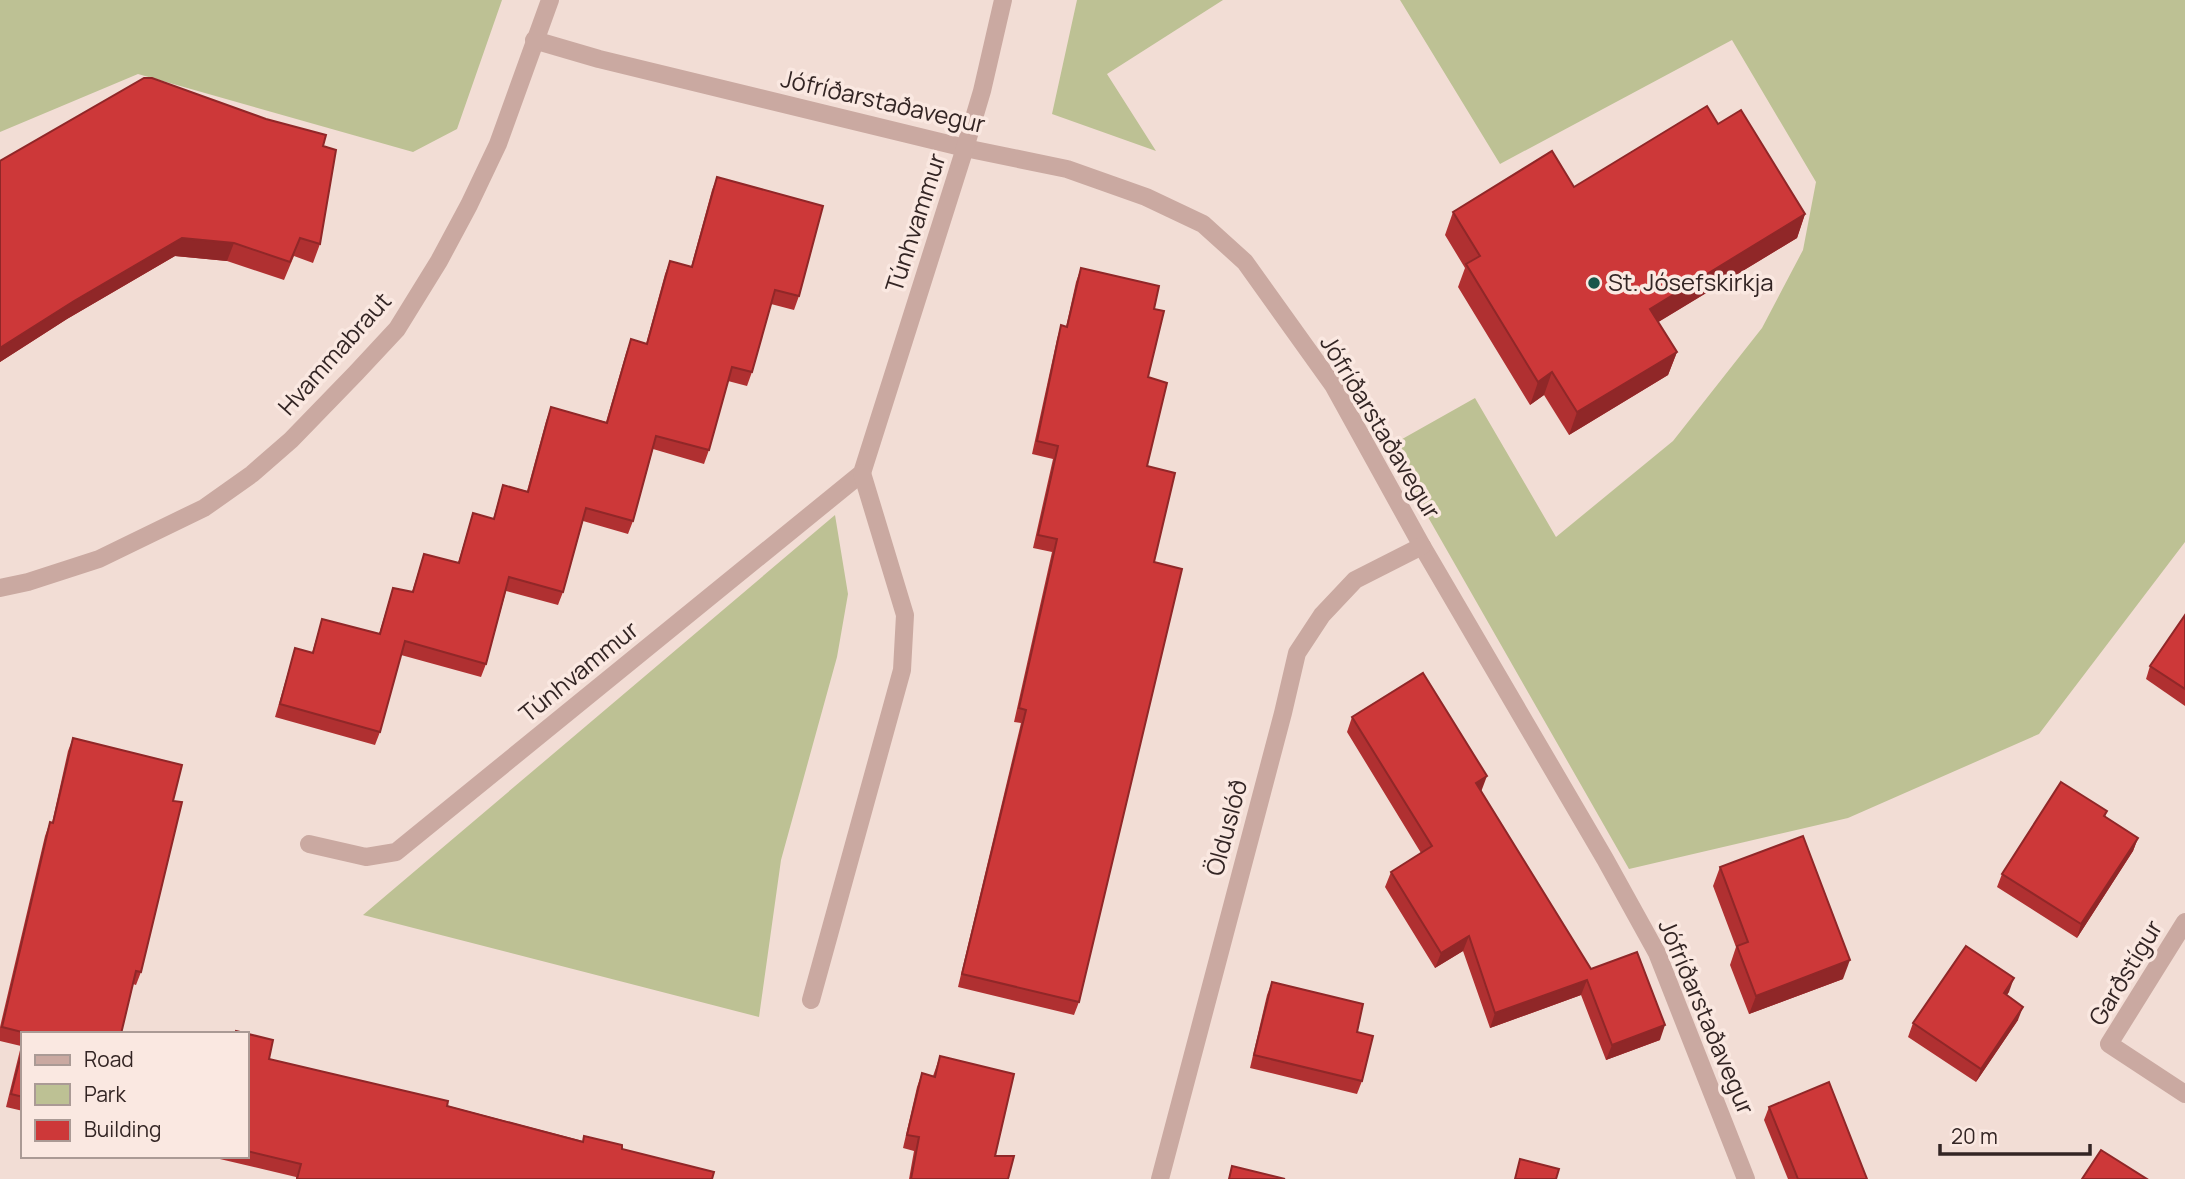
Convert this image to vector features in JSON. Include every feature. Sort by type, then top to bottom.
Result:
[{"type":"street","name":"Hvammabraut","points":[[0,588],[28,582],[99,559],[204,508],[252,474],[281,449],[356,373],[397,329],[451,239],[498,144],[550,0]]},
{"type":"street","name":"Túnhvammur","points":[[309,844],[366,857],[396,852],[862,472],[965,148],[1003,0]]},
{"type":"street","name":"Jófríðarstaðavegur","points":[[534,40],[599,59],[965,148],[1067,169],[1146,197],[1203,224],[1245,262],[1334,385],[1422,546],[1657,953],[1746,1179]]},
{"type":"street","points":[[811,1000],[902,670],[905,615],[862,472]]},
{"type":"street","name":"Ölduslóð","points":[[1160,1179],[1297,653],[1322,615],[1355,580],[1422,546]]},
{"type":"street","name":"Garðstígur","points":[[2185,922],[2109,1044],[2185,1094]]},
{"type":"green space","points":[[0,0],[502,0],[457,129],[413,152],[138,74],[0,132]]},
{"type":"green space","points":[[1077,0],[1223,0],[1107,74],[1156,151],[1052,114]]},
{"type":"green space","points":[[1400,0],[2185,0],[2185,542],[2039,734],[1848,818],[1629,869],[1388,447],[1475,398],[1556,537],[1673,441],[1762,328],[1803,250],[1816,182],[1732,40],[1500,164]]},
{"type":"green space","points":[[835,515],[848,594],[837,657],[781,860],[759,1017],[363,915]]},
{"type":"building","points":[[144,78],[152,78],[266,119],[326,135],[323,146],[336,150],[320,244],[300,238],[290,262],[234,243],[182,238],[0,348],[0,161]]},
{"type":"building","name":"St. Jósefskirkja","points":[[1707,106],[1718,124],[1741,110],[1805,214],[1650,309],[1677,352],[1577,412],[1552,372],[1538,382],[1466,264],[1480,256],[1453,212],[1552,151],[1574,187]]},
{"type":"building","points":[[717,177],[823,206],[799,296],[775,290],[752,372],[732,367],[709,450],[656,436],[633,521],[586,508],[563,592],[509,577],[486,664],[405,641],[380,732],[280,704],[295,648],[313,653],[322,619],[380,634],[393,588],[413,592],[424,554],[459,563],[473,513],[494,519],[503,485],[528,492],[551,407],[607,423],[631,339],[647,344],[670,261],[692,267]]},
{"type":"building","points":[[1081,268],[1159,286],[1154,309],[1164,311],[1148,377],[1167,383],[1147,466],[1175,473],[1154,562],[1182,569],[1079,1002],[962,974],[1026,710],[1019,708],[1057,539],[1038,535],[1058,446],[1037,441],[1061,325],[1067,327]]},
{"type":"building","points":[[2185,615],[2185,689],[2150,666]]},
{"type":"building","points":[[1423,673],[1487,776],[1476,783],[1591,969],[1637,952],[1665,1025],[1612,1045],[1587,980],[1495,1013],[1469,936],[1441,953],[1391,872],[1432,846],[1352,717]]},
{"type":"building","points":[[73,738],[182,765],[173,801],[182,802],[141,972],[136,971],[121,1032],[22,1032],[2,1027],[50,822],[53,823]]},
{"type":"building","points":[[2061,782],[2107,811],[2104,816],[2138,838],[2081,924],[2002,874]]},
{"type":"building","points":[[1803,836],[1850,960],[1756,996],[1737,946],[1748,942],[1720,867]]},
{"type":"building","points":[[1966,946],[2014,978],[2004,993],[2023,1007],[1981,1069],[1913,1023]]},
{"type":"building","points":[[1272,982],[1363,1004],[1357,1032],[1373,1036],[1362,1081],[1254,1055]]},
{"type":"building","points":[[248,1034],[273,1040],[269,1059],[448,1101],[447,1106],[583,1142],[584,1136],[622,1145],[622,1149],[714,1172],[712,1179],[297,1179],[301,1164],[248,1151]]},
{"type":"building","points":[[21,1055],[21,1096],[11,1094]]},
{"type":"building","points":[[940,1056],[1014,1074],[995,1156],[1014,1156],[1008,1179],[911,1179],[919,1137],[907,1135],[922,1073],[935,1077]]},
{"type":"building","points":[[1829,1082],[1867,1179],[1798,1179],[1769,1107]]},
{"type":"building","points":[[2101,1150],[2147,1179],[2082,1179]]},
{"type":"building","points":[[1520,1159],[1559,1169],[1556,1179],[1515,1179]]},
{"type":"building","points":[[1232,1166],[1285,1179],[1229,1179]]},
{"type":"place","name":"St. Jósefskirkja","points":[[1594,283]]}]
